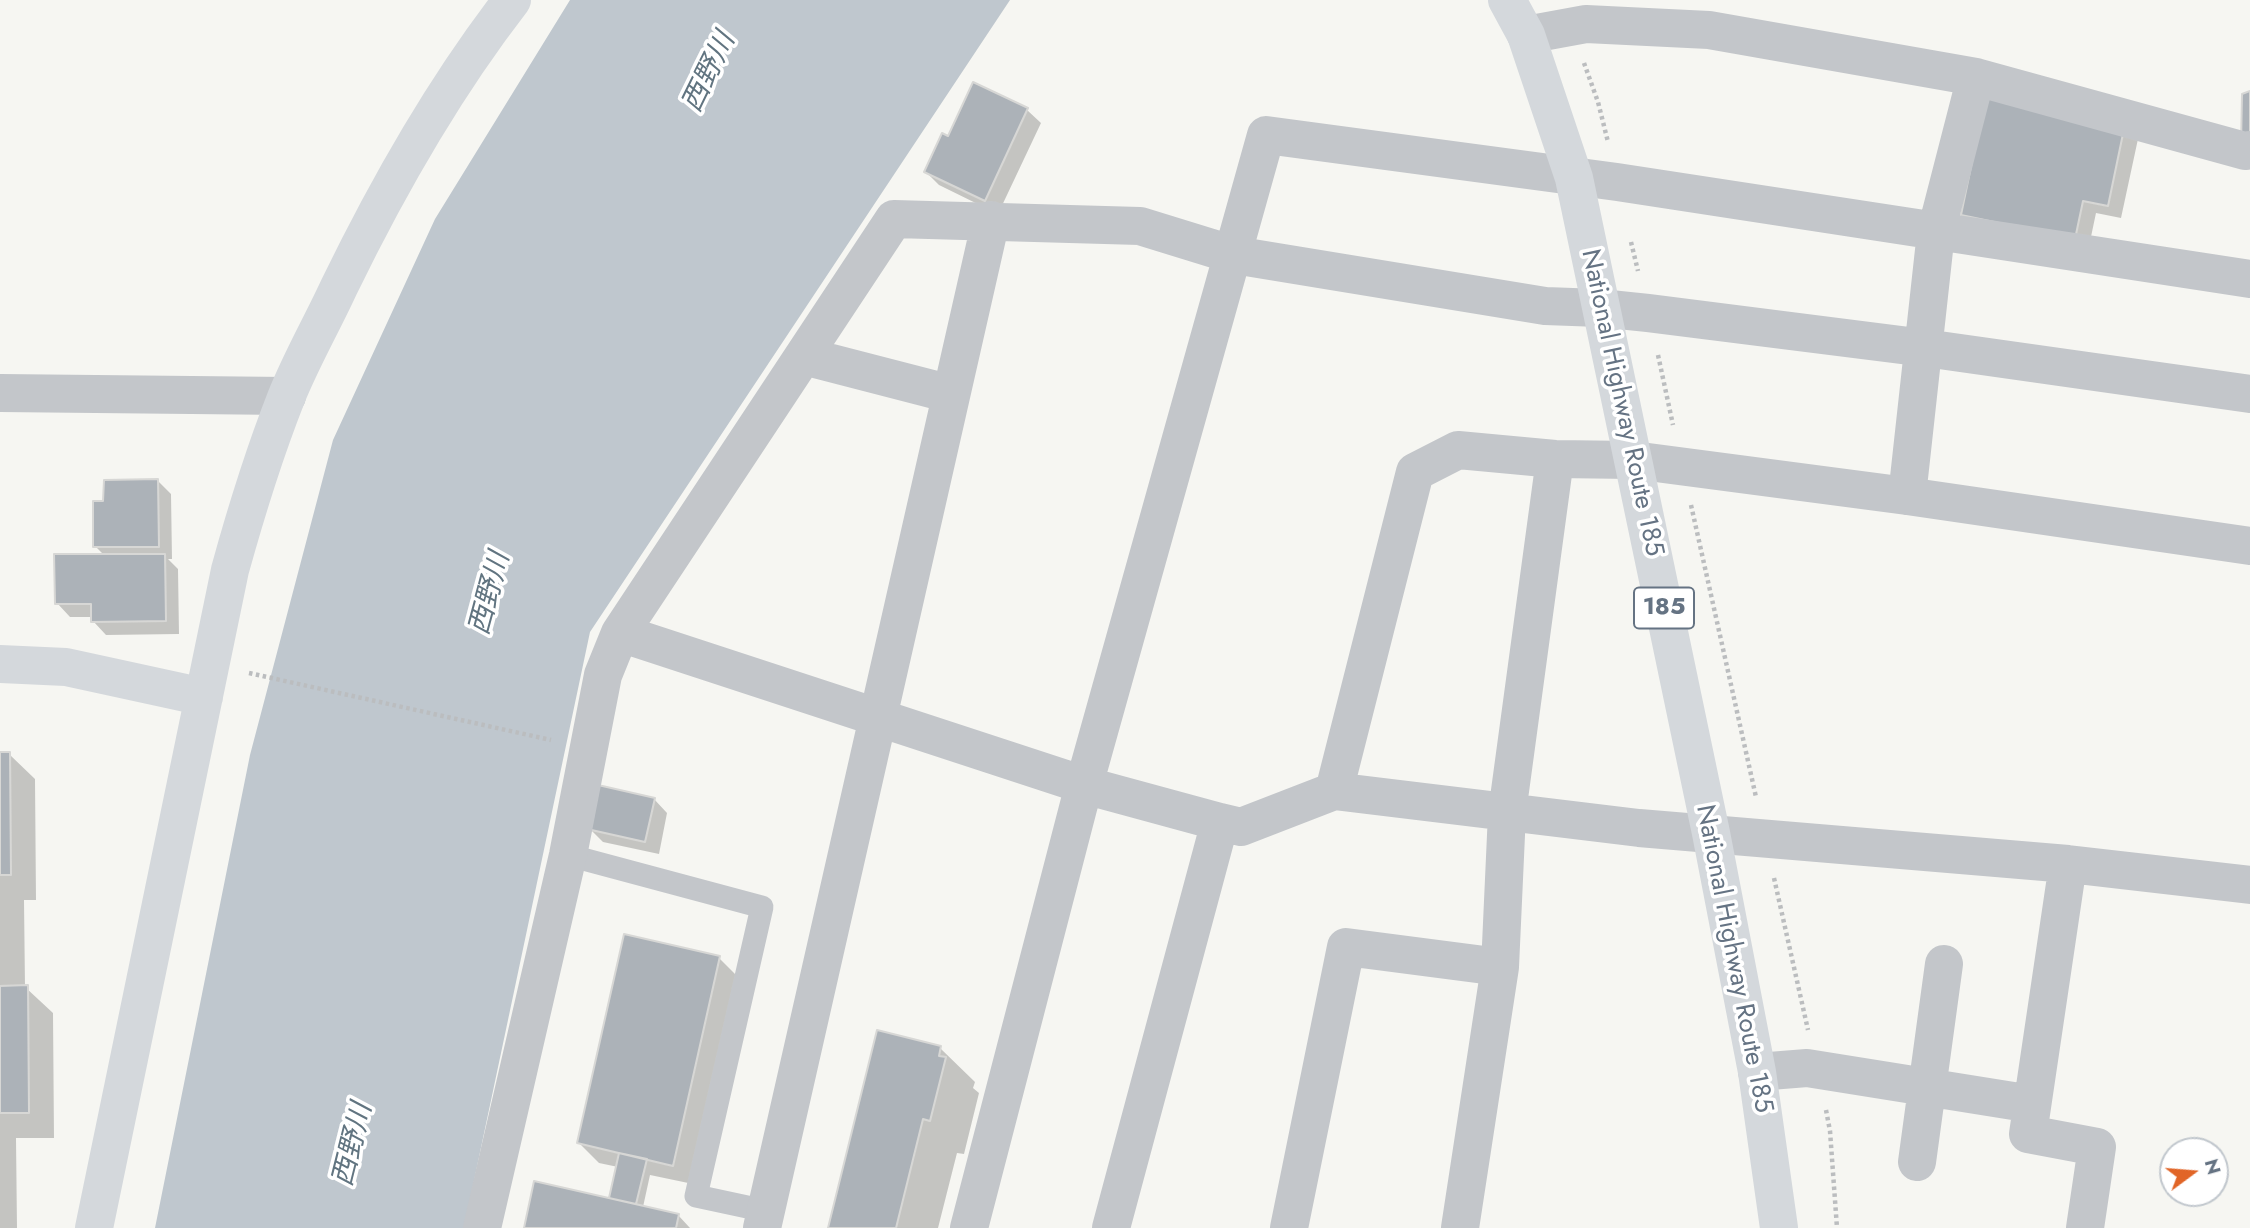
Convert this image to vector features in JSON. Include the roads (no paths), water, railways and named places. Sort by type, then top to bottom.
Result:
[{"type":"main road","points":[[94,1228],[230,570],[244,518],[287,396],[368,228],[420,134],[484,36],[512,0]]},
{"type":"main road","name":"National Highway Route 185","points":[[1507,0],[1526,35],[1574,178],[1711,833],[1757,1072],[1779,1228]]},
{"type":"main road","points":[[0,664],[66,667],[204,697]]},
{"type":"street","points":[[1526,35],[1586,24],[1710,15],[1976,77],[2245,151],[2250,150]]},
{"type":"street","points":[[1907,496],[1936,233],[1976,77]]},
{"type":"street","points":[[969,1228],[1084,785],[1266,135],[1617,182],[2250,279]]},
{"type":"street","points":[[482,1228],[568,855],[603,676],[620,633],[894,219],[1140,226],[1234,255],[1545,306],[1648,313],[1924,348],[2250,394]]},
{"type":"street","points":[[764,1219],[991,220]]},
{"type":"street","points":[[804,356],[951,394]]},
{"type":"street","points":[[0,393],[287,396]]},
{"type":"street","points":[[1334,791],[1415,472],[1458,450],[1555,459],[1633,460],[1907,496],[2250,546]]},
{"type":"street","points":[[1460,1228],[1500,967],[1507,813],[1555,459]]},
{"type":"street","points":[[620,633],[1084,785],[1241,827],[1334,791],[1507,813],[2068,864],[2250,885]]},
{"type":"street","points":[[1111,1228],[1220,822]]},
{"type":"street","points":[[2068,864],[2028,1134],[2097,1147],[2085,1228]]},
{"type":"street","points":[[1289,1228],[1346,947],[1500,967]]},
{"type":"street","points":[[1917,1162],[1944,964]]},
{"type":"street","points":[[1757,1072],[1807,1068],[2032,1104]]},
{"type":"lane","points":[[568,855],[762,907],[695,1196],[764,1219]]},
{"type":"water","name":"西野川","points":[[570,0],[1010,0],[590,632],[464,1228],[155,1228],[250,755],[333,440],[435,219]]}]
